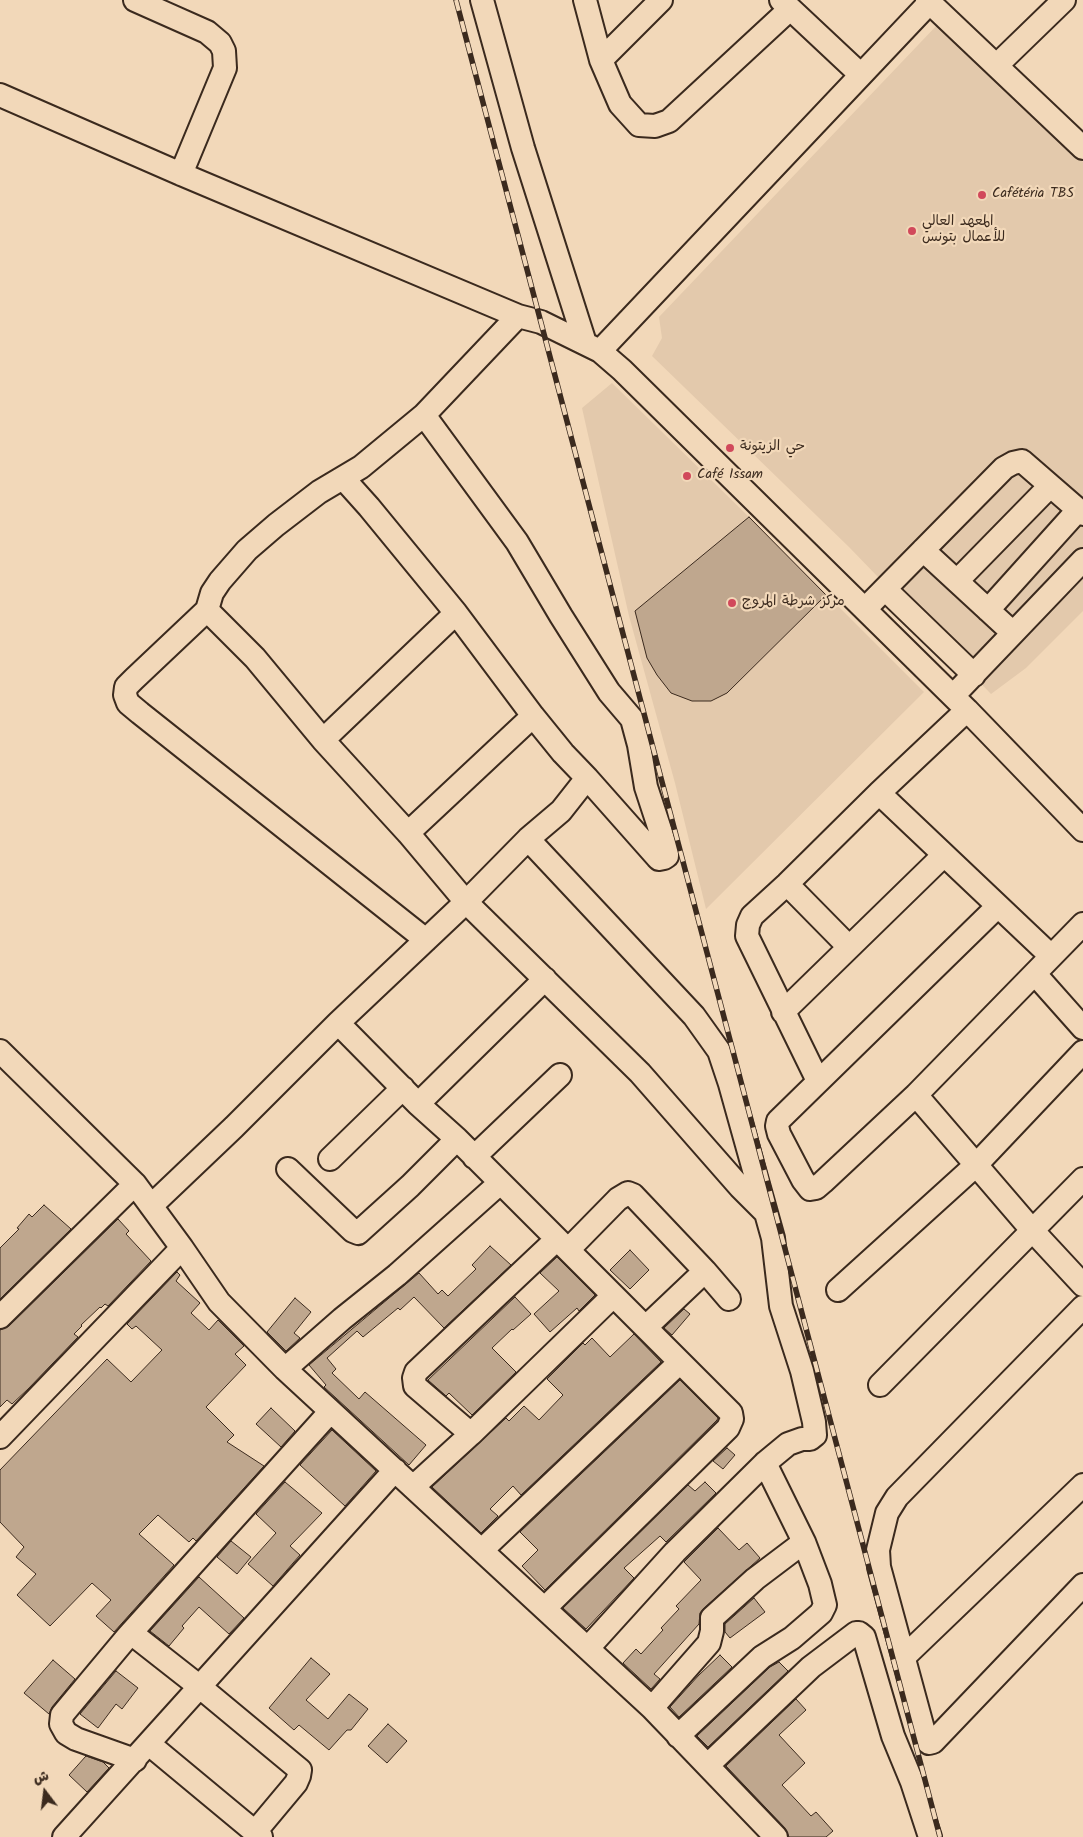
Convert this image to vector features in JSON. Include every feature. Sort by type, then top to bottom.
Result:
[{"type":"street","points":[[135,0],[206,32],[220,43],[224,51],[225,68],[181,174]]},
{"type":"street","points":[[482,0],[523,148],[592,347]]},
{"type":"street","points":[[585,0],[602,60],[620,104],[639,125],[655,126],[669,121],[785,4],[861,75]]},
{"type":"street","points":[[602,60],[660,0]]},
{"type":"street","points":[[997,65],[1064,0]]},
{"type":"street","points":[[592,347],[861,75],[929,1],[997,65],[1079,135]]},
{"type":"street","points":[[0,95],[181,174],[518,316],[542,322],[592,347],[622,370],[865,609],[960,703],[1083,830]]},
{"type":"street","points":[[426,940],[128,703],[124,694],[126,688],[208,610],[212,593],[247,550],[306,501],[361,467],[424,415],[518,316]]},
{"type":"street","points":[[343,478],[456,612],[533,716],[564,753],[657,858],[667,856],[646,787],[639,745],[632,719],[610,692],[561,616],[517,542],[424,415]]},
{"type":"street","points":[[865,609],[1004,468],[1022,461],[1081,512],[988,610]]},
{"type":"street","points":[[958,581],[1050,486]]},
{"type":"street","points":[[924,550],[1013,633]]},
{"type":"street","points":[[818,1081],[747,936],[748,925],[752,916],[879,793],[960,703],[974,675],[1083,560]]},
{"type":"street","points":[[884,589],[974,675]]},
{"type":"street","points":[[208,610],[255,658],[323,740],[408,833],[466,902],[640,1073],[740,1187],[766,1213]]},
{"type":"street","points":[[323,740],[456,612]]},
{"type":"street","points":[[408,833],[533,716]]},
{"type":"street","points":[[151,1206],[234,1127],[338,1023],[466,902],[528,839],[561,810],[587,778]]},
{"type":"street","points":[[879,793],[1051,956]]},
{"type":"street","points":[[528,839],[694,1016],[718,1051],[730,1084],[766,1213],[775,1249],[781,1306],[802,1371],[814,1422],[815,1435],[810,1439],[802,1439],[788,1444],[765,1463],[675,1552],[588,1648]]},
{"type":"street","points":[[783,1012],[944,854]]},
{"type":"street","points":[[787,884],[849,947]]},
{"type":"street","points":[[998,906],[782,1116],[777,1126],[779,1134],[803,1180],[810,1189],[816,1188],[823,1182],[916,1095],[1083,924]]},
{"type":"street","points":[[1035,974],[1083,1028]]},
{"type":"street","points":[[330,1159],[411,1096],[545,979]]},
{"type":"street","points":[[338,1023],[731,1413],[731,1424],[545,1608]]},
{"type":"street","points":[[0,1051],[135,1184],[219,1302],[285,1369],[652,1708],[776,1837]]},
{"type":"street","points":[[838,1290],[976,1165],[1083,1052]]},
{"type":"street","points":[[474,1157],[560,1075]]},
{"type":"street","points":[[916,1095],[1032,1230],[1083,1285]]},
{"type":"street","points":[[288,1169],[358,1233],[457,1139]]},
{"type":"street","points":[[880,1385],[1083,1179]]},
{"type":"street","points":[[285,1369],[342,1319],[397,1276],[500,1183]]},
{"type":"street","points":[[0,1317],[135,1184]]},
{"type":"street","points":[[471,1434],[415,1386],[414,1378],[416,1372],[618,1199],[628,1194],[637,1198],[729,1299]]},
{"type":"street","points":[[0,1437],[182,1248]]},
{"type":"street","points":[[646,1327],[705,1271]]},
{"type":"street","points":[[413,1487],[471,1434],[613,1296]]},
{"type":"street","points":[[1083,1307],[897,1498],[887,1513],[878,1550],[879,1567],[926,1740],[929,1743],[933,1742],[1083,1585]]},
{"type":"street","points":[[482,1550],[679,1363]]},
{"type":"street","points":[[128,1636],[135,1636],[300,1770],[300,1776],[296,1783],[258,1835],[142,1752],[76,1739],[66,1733],[61,1724],[62,1715],[128,1636],[330,1412]]},
{"type":"street","points":[[678,1736],[762,1657],[792,1638],[821,1613],[825,1605],[825,1597],[804,1542],[765,1463]]},
{"type":"street","points":[[64,1837],[395,1470]]},
{"type":"street","points":[[904,1657],[1083,1485]]},
{"type":"street","points":[[652,1708],[709,1643],[712,1631],[712,1618],[754,1579],[804,1542]]},
{"type":"street","points":[[708,1765],[811,1667],[856,1633],[859,1633],[864,1637],[893,1736],[912,1782],[930,1837]]},
{"type":"shaded area","name":"المعهد العالي للأعمال بتونس","points":[[939,23],[1083,162],[1083,611],[1026,668],[991,694],[849,547],[652,356],[662,338],[659,317]]},
{"type":"shaded area","points":[[612,383],[924,692],[706,909],[675,783],[629,616],[582,408]]},
{"type":"building","name":"مركز شرطة المروج","points":[[749,517],[826,595],[727,693],[711,701],[692,701],[671,693],[657,675],[647,658],[635,611]]},
{"type":"building","points":[[44,1205],[71,1229],[0,1299],[0,1248],[19,1229],[17,1228],[29,1214],[32,1217]]},
{"type":"building","points":[[118,1219],[129,1231],[126,1234],[151,1261],[108,1306],[105,1304],[100,1307],[81,1325],[74,1334],[78,1337],[28,1389],[12,1404],[7,1400],[0,1407],[0,1330],[9,1326]]},
{"type":"building","points":[[490,1246],[511,1265],[444,1328],[414,1297],[400,1310],[398,1308],[363,1337],[357,1331],[327,1358],[336,1369],[332,1373],[359,1399],[365,1392],[426,1445],[409,1465],[324,1387],[326,1385],[309,1365],[419,1273],[438,1294],[442,1290],[448,1296],[476,1269],[472,1265]]},
{"type":"building","points":[[630,1250],[649,1270],[630,1289],[610,1270]]},
{"type":"building","points":[[557,1257],[595,1295],[579,1311],[577,1308],[550,1332],[534,1314],[559,1291],[540,1273]]},
{"type":"building","points":[[177,1272],[180,1275],[176,1281],[200,1303],[191,1313],[209,1330],[218,1320],[244,1346],[235,1354],[246,1365],[206,1407],[234,1435],[227,1442],[264,1466],[196,1541],[193,1538],[189,1542],[158,1515],[139,1534],[174,1565],[114,1632],[96,1616],[111,1600],[92,1583],[50,1626],[17,1595],[36,1574],[16,1557],[24,1547],[0,1522],[0,1470],[107,1359],[131,1382],[162,1350],[136,1326],[132,1329],[127,1324]]},
{"type":"building","points":[[515,1297],[531,1314],[492,1348],[516,1372],[472,1415],[449,1393],[446,1396],[428,1380]]},
{"type":"building","points":[[295,1298],[311,1312],[294,1333],[300,1338],[286,1351],[267,1332]]},
{"type":"building","points":[[684,1309],[690,1314],[672,1335],[664,1328]]},
{"type":"building","points":[[634,1334],[661,1362],[521,1495],[513,1486],[490,1509],[498,1516],[481,1533],[432,1487],[506,1418],[509,1421],[524,1406],[539,1420],[563,1395],[547,1379],[583,1343],[585,1345],[592,1338],[610,1357]]},
{"type":"building","points":[[680,1380],[718,1418],[717,1420],[545,1590],[522,1566],[538,1550],[520,1532]]},
{"type":"building","points":[[271,1408],[295,1431],[281,1447],[256,1424]]},
{"type":"building","points":[[332,1430],[376,1471],[345,1506],[300,1465]]},
{"type":"building","points":[[727,1448],[735,1455],[723,1469],[713,1461]]},
{"type":"building","points":[[285,1482],[322,1513],[290,1546],[300,1555],[273,1586],[248,1564],[276,1533],[256,1514]]},
{"type":"building","points":[[705,1482],[716,1493],[666,1542],[660,1536],[624,1568],[634,1578],[586,1629],[563,1608],[688,1485],[695,1491]]},
{"type":"building","points":[[718,1528],[739,1550],[747,1543],[760,1558],[703,1609],[700,1613],[699,1624],[654,1674],[660,1679],[651,1689],[623,1663],[636,1649],[641,1654],[679,1609],[676,1606],[701,1580],[684,1562]]},
{"type":"building","points":[[231,1541],[251,1557],[237,1574],[217,1557]]},
{"type":"building","points":[[199,1577],[244,1618],[229,1634],[199,1607],[182,1626],[184,1628],[169,1646],[150,1631]]},
{"type":"building","points":[[754,1598],[765,1612],[730,1638],[725,1632],[725,1624]]},
{"type":"building","points":[[720,1655],[732,1667],[679,1717],[670,1707]]},
{"type":"building","points":[[311,1658],[330,1674],[306,1700],[328,1719],[349,1694],[368,1709],[351,1730],[347,1730],[329,1750],[299,1725],[294,1730],[269,1708]]},
{"type":"building","points":[[53,1660],[75,1679],[52,1707],[49,1714],[24,1693]]},
{"type":"building","points":[[779,1662],[788,1671],[708,1747],[697,1736],[770,1667]]},
{"type":"building","points":[[116,1671],[138,1688],[122,1709],[116,1704],[98,1728],[80,1714]]},
{"type":"building","points":[[796,1699],[806,1710],[779,1735],[805,1763],[782,1785],[811,1816],[816,1812],[833,1831],[826,1837],[789,1837],[785,1828],[726,1766]]},
{"type":"building","points":[[388,1724],[407,1741],[387,1763],[368,1746]]},
{"type":"building","points":[[86,1756],[103,1762],[109,1768],[87,1792],[69,1775]]},
{"type":"railway","points":[[456,0],[940,1837]]},
{"type":"place","name":"Cafétéria TBS","points":[[982,195]]},
{"type":"place","name":"المعهد العالي للأعمال بتونس","points":[[912,231]]},
{"type":"place","name":"حي الزيتونة","points":[[730,448]]},
{"type":"place","name":"Café Issam","points":[[687,476]]},
{"type":"place","name":"مركز شرطة المروج","points":[[732,603]]}]
